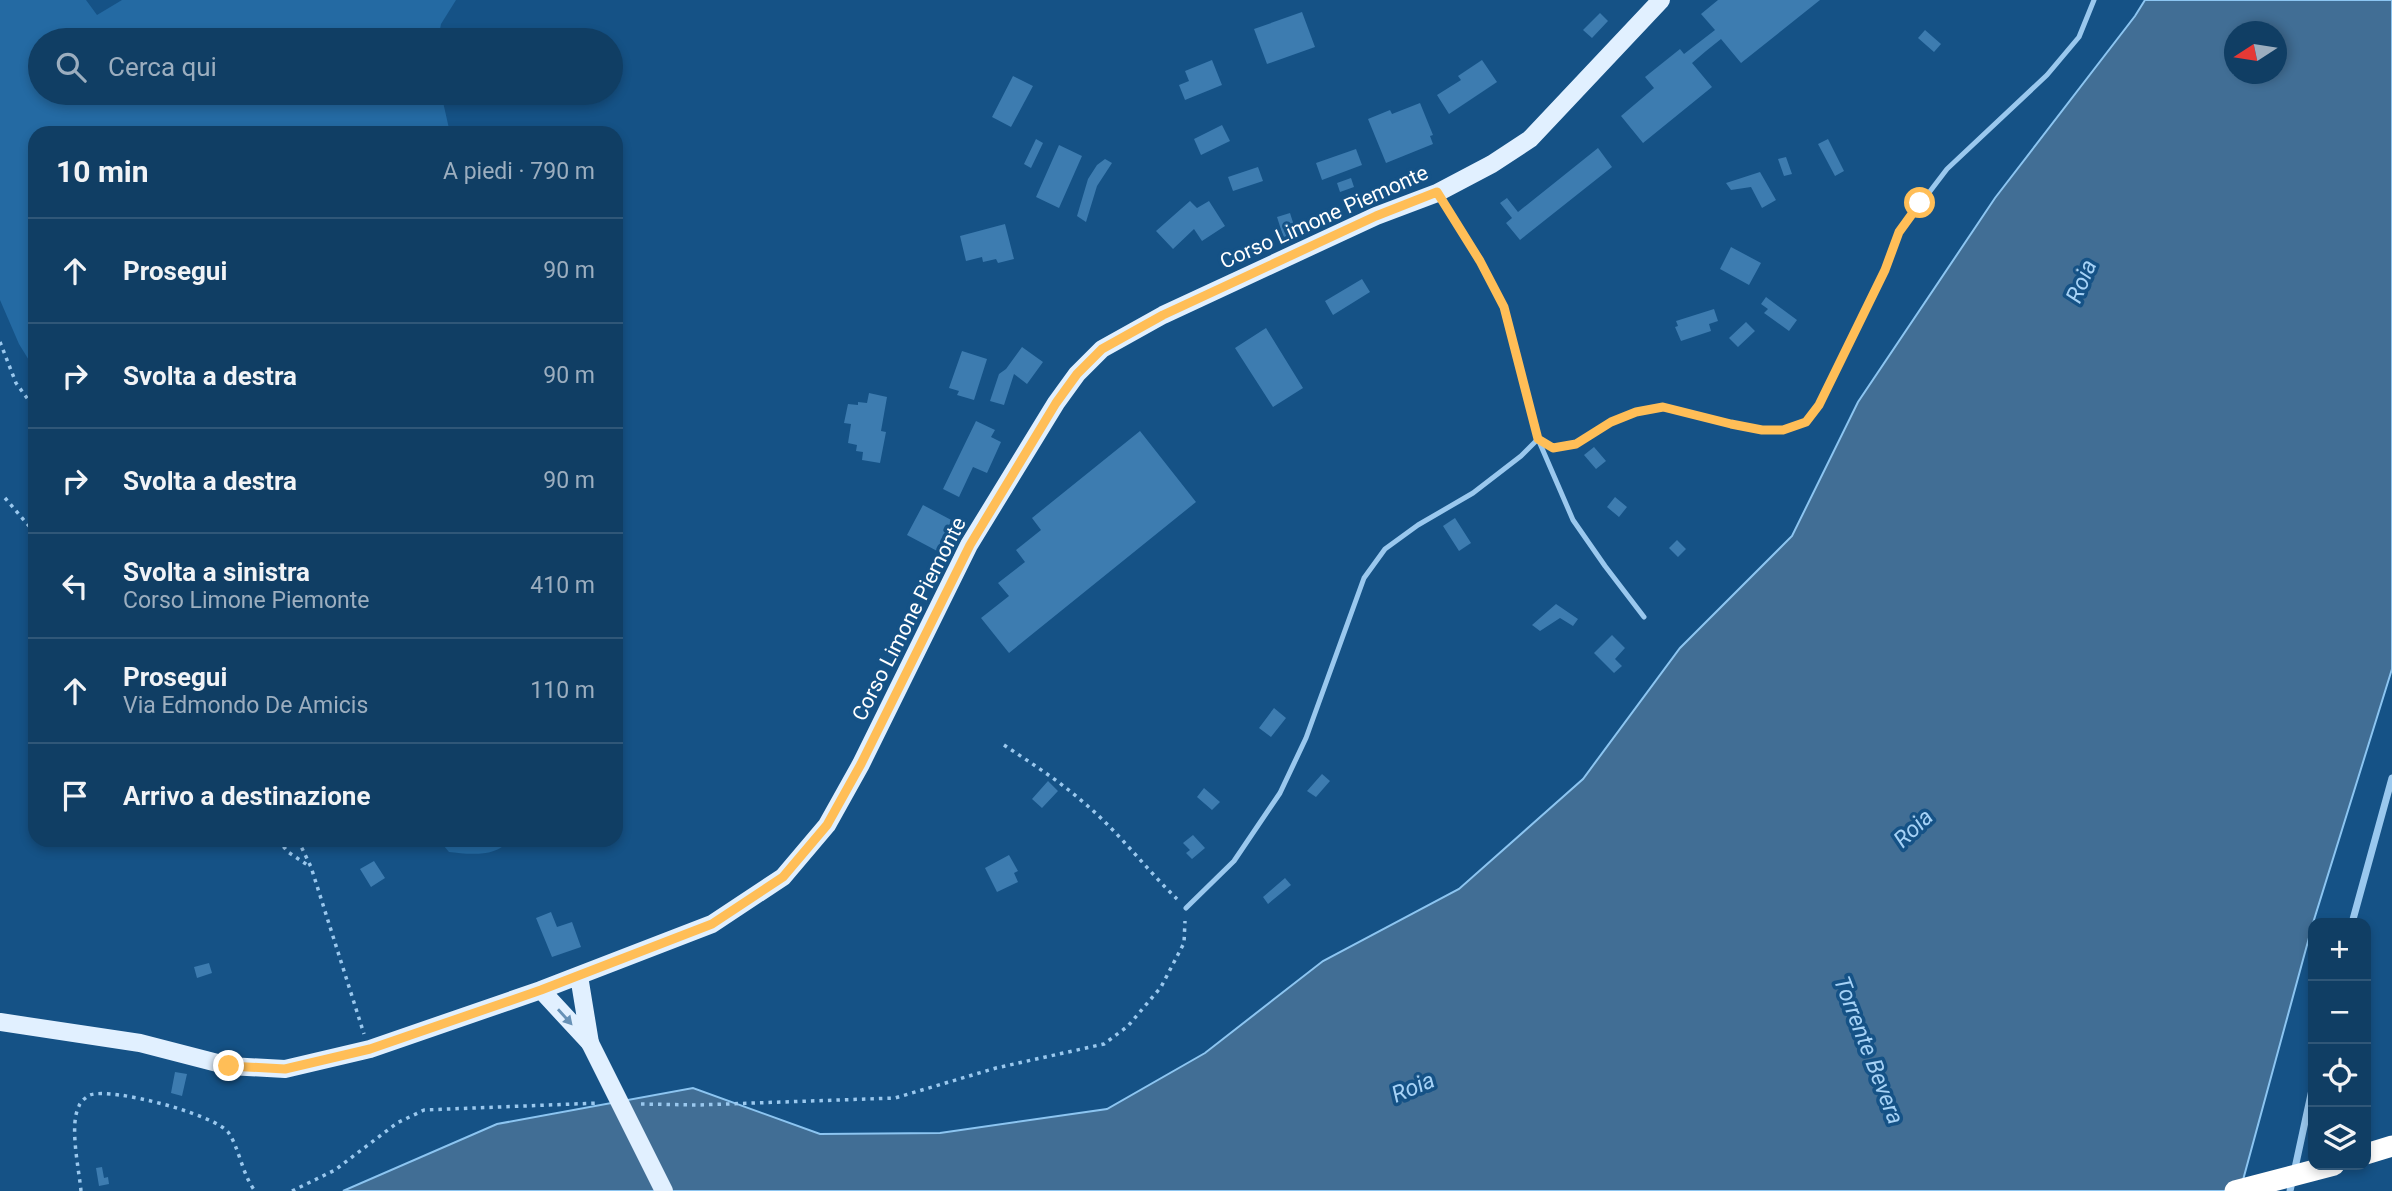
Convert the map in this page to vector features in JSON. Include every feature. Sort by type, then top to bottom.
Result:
[{"type":"highway","points":[[2371,1152],[2392,1146]]},
{"type":"highway","points":[[2235,1191],[2315,1170]]},
{"type":"main road","name":"Corso Limone Piemonte","points":[[0,1022],[140,1042],[229,1066],[285,1069],[370,1049],[541,990],[712,924],[783,877],[827,825],[861,764],[970,545],[1056,403],[1077,374],[1102,349],[1163,315],[1376,216],[1437,192],[1492,164],[1530,139],[1661,0]]},
{"type":"main road","points":[[579,976],[590,1043]]},
{"type":"main road","points":[[541,990],[590,1043],[664,1191]]},
{"type":"street","points":[[2353,918],[2392,778]]},
{"type":"street","points":[[2290,1191],[2308,1107]]},
{"type":"lane","points":[[1538,439],[1553,448],[1576,444],[1611,422],[1636,412],[1663,407],[1762,430],[1783,430],[1806,422],[1819,405],[1879,282],[1899,232],[1947,169],[2047,75],[2079,37],[2094,0]]},
{"type":"lane","points":[[1437,192],[1480,261],[1504,307],[1538,439],[1573,520],[1644,617]]},
{"type":"lane","points":[[1186,908],[1234,860],[1280,793],[1306,738],[1364,578],[1385,549],[1418,524],[1473,493],[1521,456],[1538,439]]},
{"type":"path","points":[[0,342],[16,383],[28,399]]},
{"type":"path","points":[[5,498],[28,525]]},
{"type":"path","points":[[634,1104],[698,1105],[895,1098],[996,1068],[1104,1044],[1128,1026],[1161,987],[1184,943],[1186,908],[1084,802],[1004,745]]},
{"type":"path","points":[[284,847],[311,867]]},
{"type":"path","points":[[302,847],[370,1049]]},
{"type":"path","points":[[81,1191],[75,1119],[79,1103],[91,1095],[140,1100],[193,1112],[215,1121],[228,1133],[254,1191]]},
{"type":"path","points":[[292,1191],[335,1170],[397,1123],[424,1110],[608,1103]]},
{"type":"shaded area","points":[[0,0],[86,0],[97,15],[122,0],[456,0],[440,28],[28,28],[28,105],[444,105],[448,126],[28,126],[28,359],[0,300]]},
{"type":"shaded area","points":[[445,847],[502,847],[473,854],[449,852]]},
{"type":"water","points":[[2145,0],[2392,0],[2392,669],[2315,918],[2308,918],[2308,941],[2240,1191],[343,1191],[497,1124],[693,1088],[820,1134],[940,1133],[1107,1109],[1205,1053],[1323,961],[1459,889],[1583,779],[1680,648],[1792,536],[1858,402],[1995,198]]},
{"type":"building","points":[[1718,0],[1820,0],[1741,63],[1721,39],[1706,51],[1692,63],[1712,87],[1643,143],[1621,116],[1654,88],[1645,77],[1680,49],[1684,54],[1715,30],[1701,14]]},
{"type":"building","points":[[1302,12],[1315,47],[1267,64],[1254,29]]},
{"type":"building","points":[[1600,13],[1608,21],[1592,38],[1583,30]]},
{"type":"building","points":[[1925,30],[1941,44],[1934,52],[1918,38]]},
{"type":"building","points":[[1212,60],[1222,85],[1185,100],[1179,85],[1189,81],[1185,71]]},
{"type":"building","points":[[1482,60],[1497,82],[1449,114],[1437,95],[1461,80],[1458,76]]},
{"type":"building","points":[[1013,76],[1033,86],[1011,127],[992,117]]},
{"type":"building","points":[[1420,103],[1433,135],[1430,136],[1433,144],[1386,163],[1368,119],[1390,110],[1392,114]]},
{"type":"building","points":[[1222,125],[1230,141],[1201,155],[1194,139]]},
{"type":"building","points":[[1036,139],[1043,143],[1031,168],[1024,164]]},
{"type":"building","points":[[1828,139],[1844,171],[1835,176],[1818,144]]},
{"type":"building","points":[[1059,145],[1082,156],[1059,208],[1036,197]]},
{"type":"building","points":[[1598,148],[1612,167],[1520,240],[1506,223],[1512,218],[1500,203],[1507,198],[1518,212]]},
{"type":"building","points":[[1356,149],[1362,165],[1322,180],[1316,163]]},
{"type":"building","points":[[1786,157],[1792,174],[1784,176],[1778,159]]},
{"type":"building","points":[[1105,159],[1112,163],[1097,186],[1086,222],[1077,216],[1088,179],[1097,165]]},
{"type":"building","points":[[1258,167],[1263,181],[1233,191],[1228,177]]},
{"type":"building","points":[[1760,172],[1776,200],[1762,208],[1751,187],[1731,190],[1726,183]]},
{"type":"building","points":[[1351,178],[1354,187],[1340,192],[1337,183]]},
{"type":"building","points":[[1190,201],[1197,208],[1209,201],[1225,226],[1202,241],[1194,229],[1173,249],[1156,231]]},
{"type":"building","points":[[1290,213],[1297,235],[1284,239],[1277,217]]},
{"type":"building","points":[[1005,224],[1014,259],[998,263],[996,259],[983,262],[982,257],[966,261],[960,236]]},
{"type":"building","points":[[1731,247],[1761,263],[1749,285],[1720,269]]},
{"type":"building","points":[[1362,279],[1370,292],[1333,315],[1325,301]]},
{"type":"building","points":[[1766,297],[1797,320],[1789,331],[1764,313],[1768,309],[1761,304]]},
{"type":"building","points":[[1714,309],[1718,321],[1709,324],[1711,331],[1681,341],[1675,327],[1678,326],[1676,321]]},
{"type":"building","points":[[1746,322],[1755,331],[1738,347],[1729,338]]},
{"type":"building","points":[[1266,328],[1303,388],[1273,407],[1235,348]]},
{"type":"building","points":[[1022,347],[1043,362],[1027,384],[1014,374],[1004,405],[990,401],[999,374]]},
{"type":"building","points":[[962,351],[987,359],[974,400],[957,395],[959,391],[949,388]]},
{"type":"building","points":[[869,393],[887,397],[881,431],[886,432],[880,463],[862,460],[863,452],[856,451],[857,445],[848,443],[851,424],[844,423],[848,404],[867,403]]},
{"type":"building","points":[[976,421],[995,430],[991,437],[1001,442],[987,473],[973,467],[959,497],[943,489]]},
{"type":"building","points":[[1140,431],[1196,502],[1009,653],[981,618],[1009,596],[998,583],[1025,562],[1016,550],[1041,530],[1032,518]]},
{"type":"building","points":[[1594,447],[1606,461],[1596,469],[1584,455]]},
{"type":"building","points":[[1615,497],[1627,507],[1619,517],[1607,507]]},
{"type":"building","points":[[923,505],[955,522],[939,552],[907,535]]},
{"type":"building","points":[[1455,518],[1471,543],[1459,551],[1443,526]]},
{"type":"building","points":[[1677,540],[1686,549],[1678,557],[1669,548]]},
{"type":"building","points":[[1556,604],[1578,619],[1573,626],[1560,618],[1540,631],[1532,625]]},
{"type":"building","points":[[1612,635],[1625,648],[1615,659],[1622,666],[1614,673],[1594,653]]},
{"type":"building","points":[[1274,708],[1286,718],[1271,737],[1259,728]]},
{"type":"building","points":[[1322,774],[1330,781],[1316,797],[1307,791]]},
{"type":"building","points":[[1048,781],[1058,791],[1042,808],[1032,799]]},
{"type":"building","points":[[1204,788],[1220,802],[1212,810],[1197,797]]},
{"type":"building","points":[[1193,835],[1205,848],[1192,859],[1186,853],[1190,850],[1183,843]]},
{"type":"building","points":[[1009,855],[1018,871],[1014,873],[1018,882],[997,892],[985,868]]},
{"type":"building","points":[[374,861],[385,878],[371,887],[360,869]]},
{"type":"building","points":[[1285,878],[1291,885],[1268,904],[1263,897]]},
{"type":"building","points":[[551,912],[557,927],[572,922],[581,947],[552,957],[536,918]]},
{"type":"building","points":[[209,963],[212,973],[197,978],[194,967]]},
{"type":"building","points":[[175,1072],[187,1074],[182,1096],[171,1093]]},
{"type":"building","points":[[102,1167],[104,1178],[108,1177],[109,1184],[99,1186],[96,1168]]},
{"type":"route","points":[[229,1066],[285,1069],[370,1049],[541,990],[712,924],[783,877],[827,825],[861,764],[970,545],[1056,403],[1077,374],[1102,349],[1163,315],[1376,216],[1437,192],[1480,261],[1504,307],[1538,439],[1553,448],[1576,444],[1611,422],[1636,412],[1663,407],[1762,430],[1783,430],[1806,422],[1819,405],[1885,270],[1899,232],[1920,203]]},
{"type":"water label","name":"Roia","points":[[2081,281]]},
{"type":"water label","name":"Roia","points":[[1913,828]]},
{"type":"water label","name":"Torrente Bevera","points":[[1869,1050]]},
{"type":"water label","name":"Roia","points":[[1413,1087]]}]
